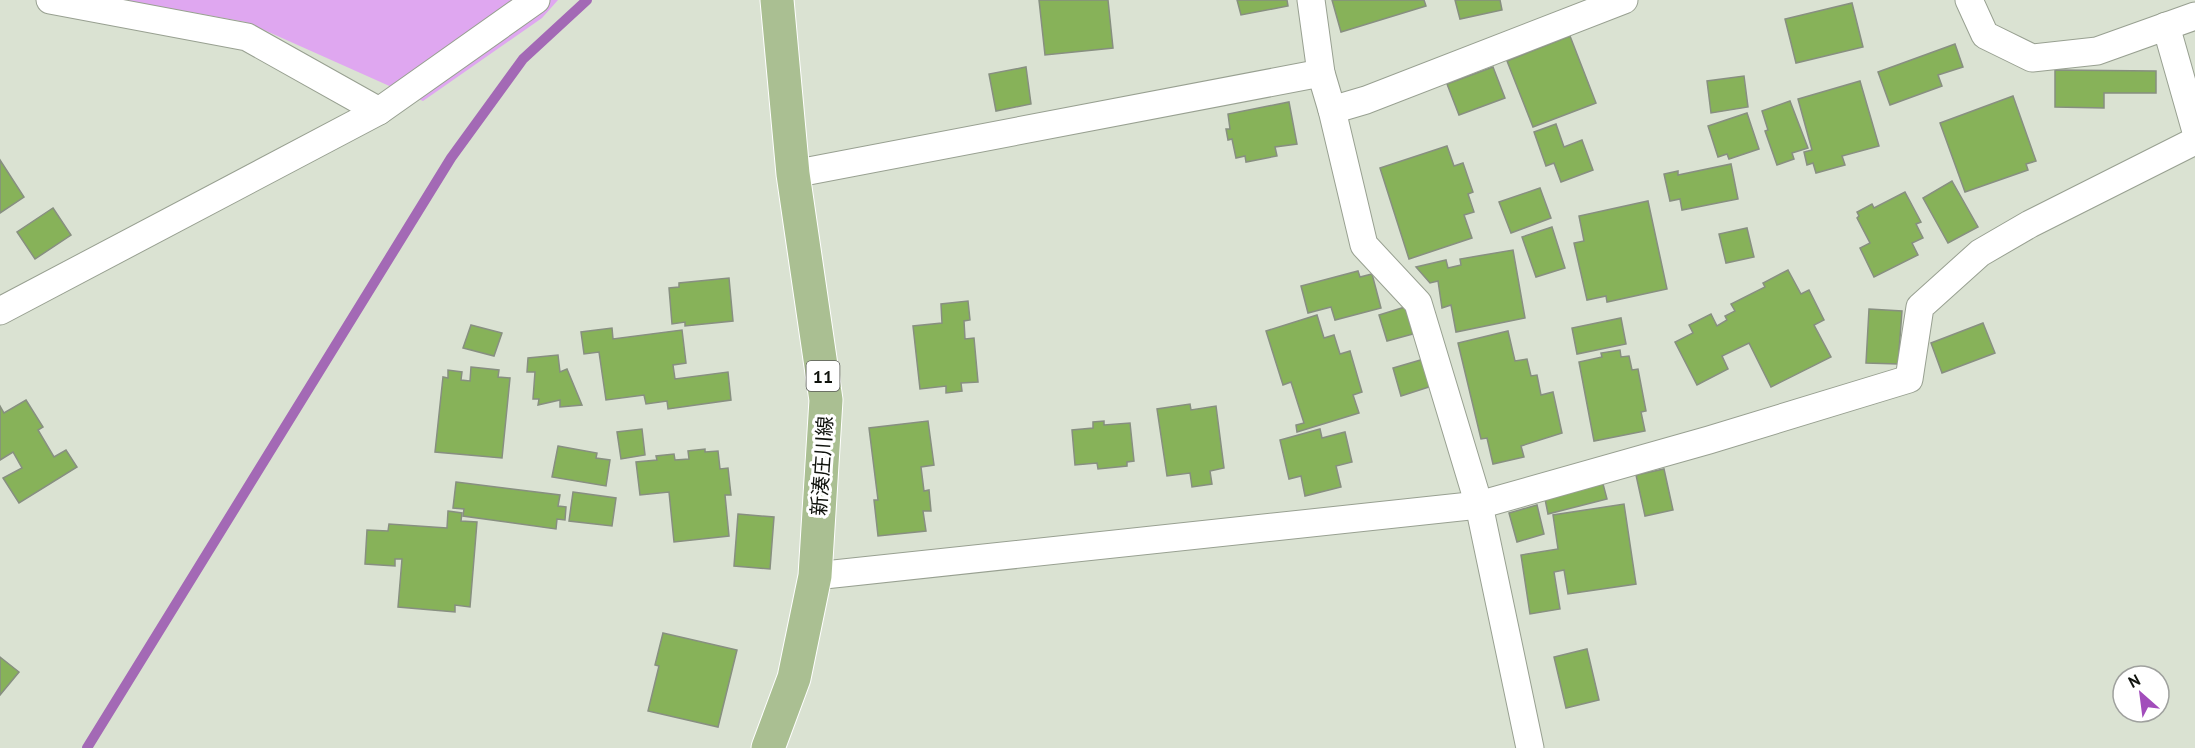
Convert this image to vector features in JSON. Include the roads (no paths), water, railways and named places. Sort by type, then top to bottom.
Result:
[{"type":"main road","name":"新湊庄川線","points":[[768,748],[794,678],[815,576],[826,400],[793,174],[777,0]]},
{"type":"street","points":[[50,0],[247,37],[379,111]]},
{"type":"street","points":[[0,311],[379,111],[536,0]]},
{"type":"street","points":[[1311,0],[1321,74],[1332,110],[1364,245],[1418,303],[1479,506],[1530,748]]},
{"type":"street","points":[[1332,110],[1366,100],[1624,0]]},
{"type":"street","points":[[1970,0],[1985,35],[2032,58],[2097,51],[2195,16]]},
{"type":"street","points":[[2166,26],[2195,128]]},
{"type":"street","points":[[793,174],[1321,74]]},
{"type":"street","points":[[815,576],[1479,506],[1709,440],[1909,379],[1920,307],[1980,253],[2030,224],[2195,141]]},
{"type":"waterway","points":[[87,748],[451,158],[523,59],[587,0]]}]
